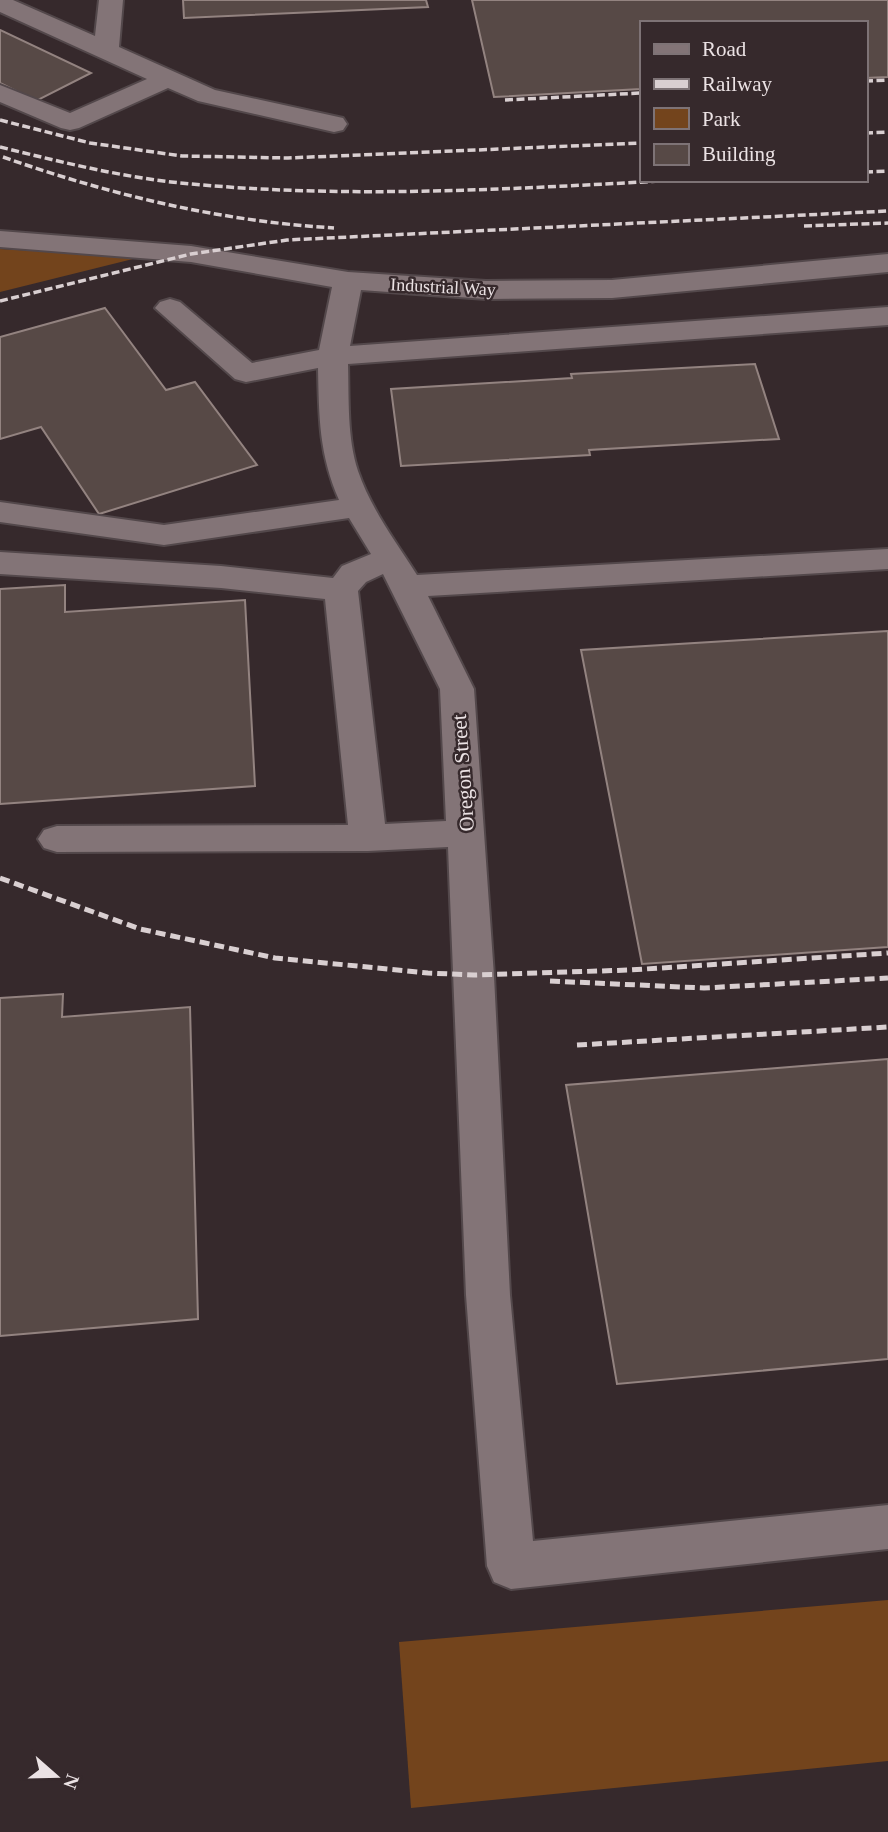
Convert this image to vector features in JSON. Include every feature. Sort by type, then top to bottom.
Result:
[{"type":"street","points":[[106,51],[111,0]]},
{"type":"street","points":[[0,3],[207,96],[334,124]]},
{"type":"street","points":[[0,93],[70,122],[168,79]]},
{"type":"street","name":"Industrial Way","points":[[0,239],[191,254],[348,281],[512,290],[612,289],[888,263]]},
{"type":"street","points":[[709,280],[721,328]]},
{"type":"street","name":"Oregon Street","points":[[348,281],[333,356],[335,425],[342,470],[359,507],[398,572],[457,690],[488,1295],[511,1566],[888,1527]]},
{"type":"street","points":[[170,308],[246,373],[333,356],[888,316]]},
{"type":"street","points":[[0,512],[164,535],[359,507]]},
{"type":"street","points":[[368,838],[341,590],[354,573],[888,558]]},
{"type":"street","points":[[0,563],[221,577],[341,590]]},
{"type":"street","points":[[57,839],[368,838],[466,832]]},
{"type":"green space","points":[[0,249],[141,257],[0,292]]},
{"type":"green space","points":[[888,1600],[888,1761],[411,1808],[399,1642]]},
{"type":"building","points":[[183,0],[426,0],[428,7],[184,18]]},
{"type":"building","points":[[472,0],[888,0],[888,77],[867,78],[867,21],[640,21],[640,89],[494,97]]},
{"type":"building","points":[[0,30],[91,73],[36,101],[0,83]]},
{"type":"building","points":[[105,308],[166,390],[195,382],[257,465],[99,514],[41,427],[0,439],[0,337]]},
{"type":"building","points":[[755,364],[779,439],[589,450],[590,455],[401,466],[391,389],[572,378],[571,374]]},
{"type":"building","points":[[65,585],[65,612],[245,600],[255,786],[0,804],[0,589]]},
{"type":"building","points":[[888,631],[888,947],[642,964],[581,650]]},
{"type":"building","points":[[63,994],[62,1017],[190,1007],[198,1319],[0,1336],[0,998]]},
{"type":"building","points":[[888,1059],[888,1359],[617,1384],[566,1085]]},
{"type":"railway","points":[[867,81],[888,80]]},
{"type":"railway","points":[[505,100],[640,93]]},
{"type":"railway","points":[[0,120],[90,143],[182,156],[288,158],[640,143]]},
{"type":"railway","points":[[867,133],[888,132]]},
{"type":"railway","points":[[0,147],[149,179],[298,191],[425,191],[644,182]]},
{"type":"railway","points":[[3,157],[84,183],[166,204],[249,219],[334,228]]},
{"type":"railway","points":[[867,172],[888,171]]},
{"type":"railway","points":[[0,301],[191,254],[287,240],[888,211]]},
{"type":"railway","points":[[804,226],[888,223]]},
{"type":"railway","points":[[0,878],[140,929],[275,958],[428,973],[474,975],[630,970],[888,953]]},
{"type":"railway","points":[[550,981],[704,988],[888,978]]},
{"type":"railway","points":[[577,1045],[888,1027]]}]
